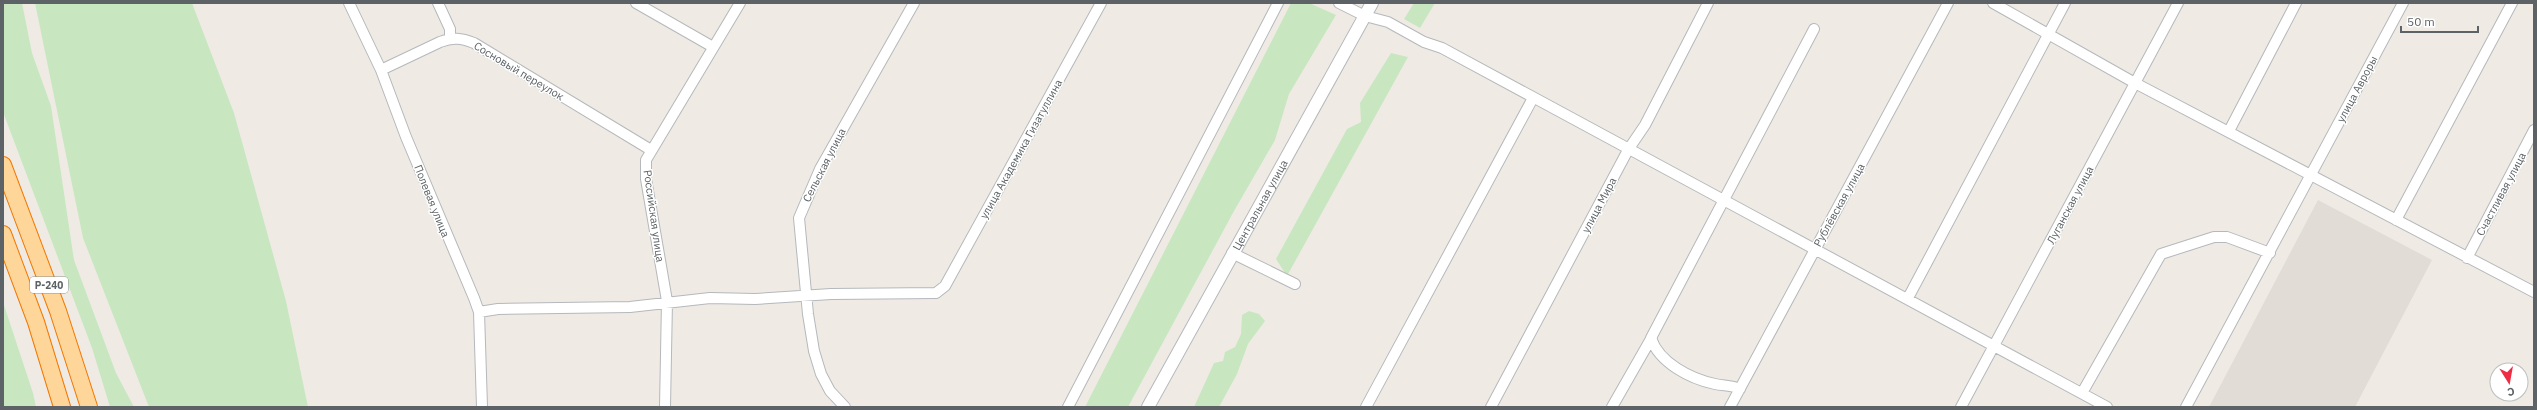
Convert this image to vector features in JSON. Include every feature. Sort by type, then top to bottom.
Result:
[{"type":"highway","name":"Р-240","points":[[3,165],[58,311],[89,407]]},
{"type":"highway","name":"Р-240","points":[[3,234],[36,322],[62,407]]},
{"type":"street","name":"Полевая улица","points":[[349,3],[381,70],[406,137],[479,312],[482,407]]},
{"type":"street","points":[[381,70],[450,38],[450,29],[438,3]]},
{"type":"street","points":[[636,3],[713,47]]},
{"type":"street","name":"Российская улица","points":[[664,407],[667,301],[646,178],[646,160],[740,3]]},
{"type":"street","name":"Сельская улица","points":[[845,407],[830,391],[821,374],[814,351],[799,225],[802,209],[820,169],[914,3]]},
{"type":"street","name":"улица Академика Гизатуллина","points":[[807,297],[831,294],[936,293],[944,286],[1101,3]]},
{"type":"street","points":[[1068,407],[1278,3]]},
{"type":"street","points":[[1339,3],[1365,16],[1388,22],[1424,42],[1442,48],[1628,150],[1815,248],[2107,407]]},
{"type":"street","name":"Центральная улица","points":[[1148,407],[1232,253],[1372,3]]},
{"type":"street","name":"улица Мира","points":[[1491,407],[1628,150],[1645,125],[1708,3]]},
{"type":"street","name":"Рублёвская улица","points":[[1730,407],[1948,3]]},
{"type":"street","points":[[1993,3],[2135,83],[2534,292]]},
{"type":"street","points":[[1908,298],[2066,3]]},
{"type":"street","name":"Луганская улица","points":[[1960,407],[2178,3]]},
{"type":"street","points":[[2229,131],[2296,3]]},
{"type":"street","name":"улица Авроры","points":[[2186,407],[2312,175],[2403,3]]},
{"type":"street","points":[[2396,220],[2512,3]]},
{"type":"street","points":[[1612,407],[1652,337],[1723,199],[1814,29]]},
{"type":"street","name":"Сосновый переулок","points":[[450,38],[462,39],[474,44],[651,150]]},
{"type":"street","points":[[1366,407],[1533,98]]},
{"type":"street","name":"Счастливая улица","points":[[2467,258],[2534,130]]},
{"type":"street","points":[[2082,393],[2161,254],[2214,237],[2227,237],[2270,253]]},
{"type":"street","points":[[1232,253],[1294,284]]},
{"type":"street","points":[[479,312],[506,308],[630,307],[667,301],[710,298],[807,297]]},
{"type":"street","points":[[1652,337],[1654,346],[1678,370],[1716,385],[1732,386],[1740,389]]},
{"type":"shaded area","points":[[2318,200],[2432,260],[2355,407],[2209,407]]},
{"type":"green space","points":[[3,3],[22,3],[32,53],[51,106],[74,260],[116,373],[134,407],[110,407],[92,348],[3,112]]},
{"type":"green space","points":[[35,3],[192,3],[234,113],[286,301],[308,407],[149,407],[83,238]]},
{"type":"green space","points":[[1291,3],[1309,3],[1336,15],[1289,94],[1275,140],[1234,211],[1128,407],[1085,407]]},
{"type":"green space","points":[[1414,3],[1435,3],[1420,28],[1404,19]]},
{"type":"green space","points":[[1391,53],[1408,57],[1287,276],[1276,259],[1347,129],[1361,122],[1360,103]]},
{"type":"green space","points":[[3,302],[33,393],[36,407],[3,407]]},
{"type":"green space","points":[[1249,311],[1259,314],[1265,321],[1248,344],[1237,374],[1219,407],[1194,407],[1214,363],[1223,361],[1225,352],[1235,347],[1241,334],[1242,315]]}]
